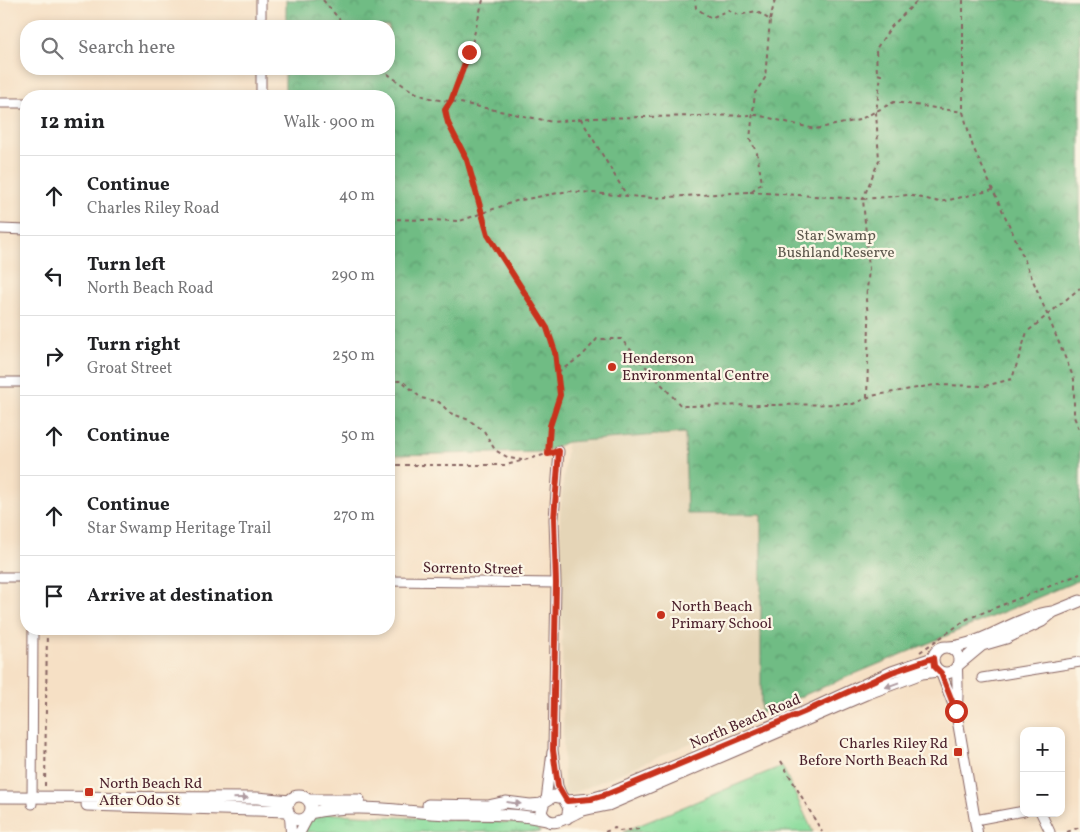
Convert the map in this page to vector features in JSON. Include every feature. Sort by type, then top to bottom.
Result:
[{"type":"main road","name":"North Beach Road","points":[[310,814],[350,806],[447,814],[510,814],[546,820],[556,824],[583,810],[608,805],[866,694],[922,673],[950,673],[982,645],[1006,638],[1080,600]]},
{"type":"main road","name":"North Beach Road","points":[[309,800],[343,799],[412,805],[488,806],[506,802],[530,805],[544,802],[554,796],[565,800],[591,799],[608,794],[804,712],[892,672],[933,658],[940,648],[982,638],[1038,614],[1054,612]]},
{"type":"main road","points":[[949,647],[956,652],[958,666]]},
{"type":"main road","points":[[933,658],[934,666],[939,672]]},
{"type":"main road","points":[[0,797],[32,801],[289,809],[299,820],[310,814],[311,806],[309,800],[299,796],[289,809]]},
{"type":"main road","points":[[565,800],[569,808],[567,818]]},
{"type":"main road","points":[[0,804],[32,801]]},
{"type":"main road","points":[[544,802],[542,812],[546,820]]},
{"type":"street","points":[[260,0],[260,20]]},
{"type":"street","points":[[260,75],[260,90]]},
{"type":"street","points":[[0,103],[20,103]]},
{"type":"street","points":[[0,229],[20,230]]},
{"type":"street","points":[[0,382],[20,382]]},
{"type":"street","points":[[559,451],[554,519],[556,583],[553,750],[558,786],[565,800]]},
{"type":"street","points":[[0,577],[20,577]]},
{"type":"street","name":"Sorrento Street","points":[[395,581],[556,583]]},
{"type":"street","points":[[32,801],[33,635]]},
{"type":"street","points":[[982,678],[1080,662]]},
{"type":"street","points":[[956,711],[959,701],[955,681],[958,666]]},
{"type":"street","points":[[939,672],[956,711],[977,832]]},
{"type":"street","points":[[544,802],[549,763],[553,750]]},
{"type":"street","points":[[289,809],[291,832]]},
{"type":"street","points":[[975,820],[1020,812]]},
{"type":"street","points":[[300,832],[310,814]]},
{"type":"street","points":[[1043,817],[1050,832]]},
{"type":"path","points":[[323,0],[340,20]]},
{"type":"path","points":[[483,0],[469,52],[451,101],[445,110],[448,123],[467,160],[488,235],[547,328],[555,352],[560,395],[550,426],[548,454]]},
{"type":"path","points":[[694,0],[696,8],[711,18],[728,10],[739,15],[756,11],[770,20]]},
{"type":"path","points":[[750,192],[762,183],[757,153],[750,139],[755,93],[765,78],[770,20],[775,0]]},
{"type":"path","points":[[868,398],[869,322],[866,300],[869,269],[863,199],[879,160],[876,112],[881,75],[877,74],[876,49],[891,27],[918,0]]},
{"type":"path","points":[[963,0],[963,112],[973,148],[1017,242],[1074,379],[1074,417],[1080,431]]},
{"type":"path","points":[[390,75],[414,94],[434,100],[451,101],[553,122],[581,119],[752,115],[815,129],[859,120],[894,102],[963,112]]},
{"type":"path","points":[[581,119],[627,197]]},
{"type":"path","points":[[395,219],[460,221],[482,215],[516,201],[568,191],[653,198],[750,192],[863,199],[908,195],[940,202],[993,190]]},
{"type":"path","points":[[558,372],[582,356],[597,339],[621,339],[680,406],[853,404],[868,398],[934,385],[984,386],[1012,379],[1027,332],[1080,288]]},
{"type":"path","points":[[395,380],[402,382],[421,398],[439,402],[450,413],[469,420],[484,431],[495,450],[510,458],[524,460]]},
{"type":"path","points":[[395,465],[506,465],[559,451]]},
{"type":"path","points":[[917,654],[967,619],[1080,574]]},
{"type":"path","points":[[45,789],[47,635]]},
{"type":"path","points":[[781,761],[822,832]]},
{"type":"path","points":[[1067,832],[1080,826]]},
{"type":"path","points":[[605,832],[615,828],[619,831],[639,829],[640,832]]},
{"type":"shaded area","name":"North Beach Primary School","points":[[685,433],[761,514],[761,713],[574,793],[564,795],[560,516],[567,442]]},
{"type":"green space","name":"Star Swamp Bushland Reserve","points":[[286,0],[1080,0],[1080,580],[761,713],[761,514],[687,514],[685,433],[567,442],[544,452],[395,455],[395,90],[285,90],[285,75],[395,75],[395,20],[286,20]]},
{"type":"green space","points":[[782,766],[813,832],[623,832]]},
{"type":"green space","points":[[316,813],[535,824],[540,832],[303,832]]},
{"type":"place","name":"Henderson Environmental Centre","points":[[612,367]]},
{"type":"place","name":"North Beach Primary School","points":[[661,615]]},
{"type":"place","name":"Charles Riley Rd Before North Beach Rd","points":[[958,752]]},
{"type":"place","name":"North Beach Rd After Odo St","points":[[89,792]]},
{"type":"route","points":[[469,52],[451,101],[445,110],[448,123],[467,160],[488,235],[547,328],[555,352],[560,395],[550,426],[548,454],[559,451],[554,519],[556,583],[553,750],[558,786],[563,798],[567,801],[577,801],[608,794],[804,712],[892,672],[933,658],[932,662],[938,672],[941,673],[951,703],[956,711]]}]
